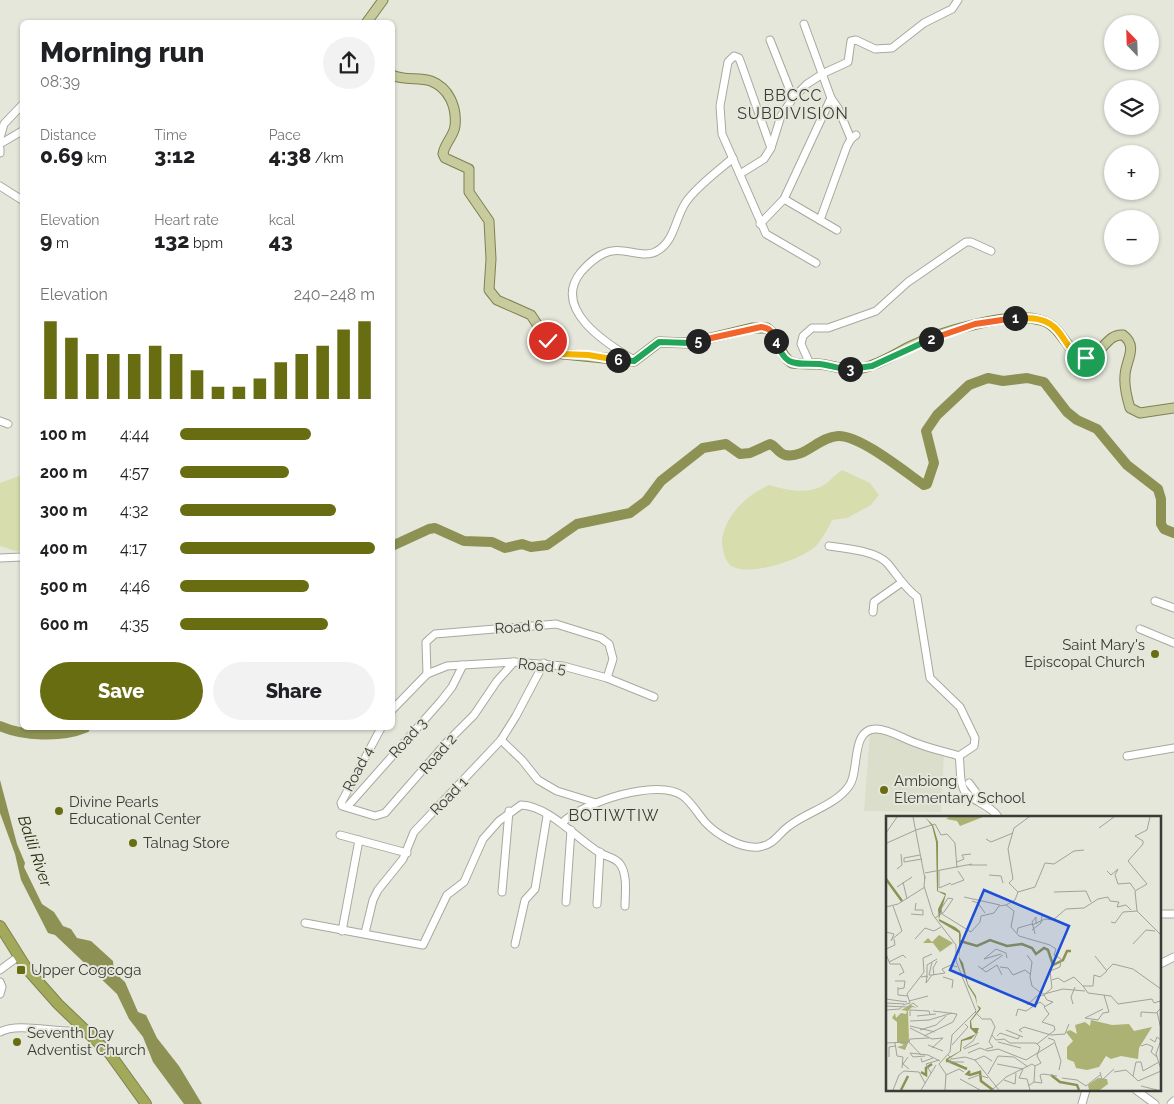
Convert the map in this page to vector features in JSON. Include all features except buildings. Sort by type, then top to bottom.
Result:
[{"type":"highway","points":[[0,926],[19,956],[58,1004],[87,1030],[116,1062],[146,1104]]},
{"type":"main road","points":[[368,20],[383,0]]},
{"type":"main road","points":[[395,76],[408,80],[433,82],[446,93],[454,104],[455,127],[443,154],[445,158],[470,169],[469,192],[489,220],[491,259],[489,290],[502,304],[532,315],[556,351],[563,354],[634,361],[659,342],[690,343],[761,327],[767,328],[772,332],[786,360],[792,363],[861,369],[887,360],[913,345],[970,326],[1014,318],[1030,318],[1052,325],[1080,358],[1092,356],[1113,336],[1123,335],[1127,338],[1131,348],[1125,375],[1130,408],[1140,413],[1174,408]]},
{"type":"street","points":[[740,174],[758,164],[771,148],[781,116],[793,98],[807,84],[824,73],[848,62],[851,41],[856,40],[876,49],[892,48],[924,23],[952,9],[958,0]]},
{"type":"street","points":[[804,24],[824,73],[831,98],[854,137],[820,220]]},
{"type":"street","points":[[770,40],[793,98]]},
{"type":"street","points":[[771,148],[739,58],[734,56],[728,62],[720,115],[722,134],[766,234],[816,263]]},
{"type":"street","points":[[760,224],[784,199],[831,98]]},
{"type":"street","points":[[0,138],[4,124],[20,106]]},
{"type":"street","points":[[0,144],[20,132]]},
{"type":"street","points":[[634,361],[615,349],[584,322],[572,296],[572,287],[587,265],[604,254],[612,251],[649,254],[657,252],[668,241],[686,202],[733,158]]},
{"type":"street","points":[[0,186],[20,199]]},
{"type":"street","points":[[784,199],[837,230]]},
{"type":"street","points":[[810,364],[801,344],[806,332],[812,328],[828,328],[876,311],[908,282],[966,242],[971,242],[991,251]]},
{"type":"street","points":[[0,421],[8,424]]},
{"type":"street","points":[[829,546],[860,551],[885,561],[901,583],[917,596],[930,678],[960,706],[975,738],[974,746],[959,756]]},
{"type":"street","points":[[0,558],[20,557]]},
{"type":"street","points":[[873,612],[874,602],[901,583]]},
{"type":"street","points":[[1154,601],[1174,608]]},
{"type":"street","name":"Road 6","points":[[427,674],[426,642],[435,634],[556,624],[601,638],[609,644],[613,659],[607,678]]},
{"type":"street","points":[[1140,629],[1174,644]]},
{"type":"street","name":"Road 5","points":[[427,674],[447,666],[514,662],[544,663],[607,678],[654,697]]},
{"type":"street","name":"Road 2","points":[[347,807],[375,816],[385,813],[447,742],[474,716],[497,681],[514,662]]},
{"type":"street","name":"Road 1","points":[[365,933],[373,900],[378,890],[407,853],[414,832],[501,740],[544,663]]},
{"type":"street","name":"Road 3","points":[[347,807],[441,701],[452,687],[463,665]]},
{"type":"street","points":[[395,707],[427,674]]},
{"type":"street","name":"Road 4","points":[[347,807],[342,806],[341,803],[380,730]]},
{"type":"street","points":[[562,823],[576,812],[596,803],[637,792],[674,792],[683,796],[717,832],[744,846],[762,846],[775,841],[787,827],[841,794],[849,787],[855,771],[858,745],[864,734],[870,730],[884,730],[918,744],[959,756]]},
{"type":"street","points":[[501,740],[522,760],[538,780],[557,791],[596,803]]},
{"type":"street","points":[[1127,756],[1174,748]]},
{"type":"street","points":[[959,756],[960,779],[963,790],[968,796],[984,803]]},
{"type":"street","points":[[969,783],[984,803],[997,816]]},
{"type":"street","points":[[305,923],[424,945],[447,895],[464,882],[483,839],[509,811],[521,806],[527,806],[562,823],[600,852],[616,859],[621,865],[625,884],[625,906]]},
{"type":"street","points":[[502,892],[509,811]]},
{"type":"street","points":[[515,944],[525,900],[535,889],[547,816]]},
{"type":"street","points":[[566,902],[571,830]]},
{"type":"street","points":[[340,835],[407,853]]},
{"type":"street","points":[[342,930],[359,840]]},
{"type":"street","points":[[596,904],[600,852]]},
{"type":"street","points":[[0,970],[19,956]]},
{"type":"street","points":[[1162,963],[1174,957]]},
{"type":"street","points":[[0,982],[2,987],[0,994]]},
{"type":"street","points":[[0,1032],[13,1027],[73,1033],[87,1030]]},
{"type":"street","points":[[1139,1092],[1155,1104]]},
{"type":"street","points":[[1171,1104],[1174,1101]]},
{"type":"shaded area","points":[[842,470],[870,483],[879,495],[871,505],[847,518],[832,520],[816,546],[787,562],[774,566],[748,569],[738,568],[728,563],[722,546],[724,531],[733,514],[745,500],[769,485],[796,491],[811,490],[826,483]]},
{"type":"shaded area","points":[[20,476],[19,552],[0,546],[0,483]]},
{"type":"shaded area","points":[[888,731],[944,754],[941,812],[864,811],[870,732]]},
{"type":"shaded area","points":[[0,780],[17,844],[25,863],[24,867],[42,904],[54,912],[63,926],[71,929],[77,938],[91,941],[113,961],[114,972],[125,982],[138,1012],[146,1015],[157,1038],[179,1066],[202,1104],[184,1104],[153,1062],[143,1037],[129,1019],[117,994],[55,935],[48,933],[21,880],[15,854],[0,813]]},
{"type":"waterway","points":[[395,545],[435,528],[464,541],[492,542],[505,548],[522,544],[531,547],[547,545],[577,524],[630,513],[646,501],[661,481],[703,448],[726,444],[740,454],[750,453],[770,444],[783,454],[792,455],[799,454],[831,437],[847,437],[882,455],[924,485],[927,484],[934,463],[926,431],[937,415],[969,385],[988,378],[1003,381],[1027,378],[1044,382],[1067,412],[1077,420],[1097,429],[1127,465],[1158,489],[1161,499],[1161,524],[1164,529],[1174,533]]},
{"type":"waterway","points":[[0,726],[31,734],[54,734],[78,730]]},
{"type":"place","name":"Saint Mary's Episcopal Church","points":[[1155,654]]},
{"type":"place","name":"Ambiong Elementary School","points":[[884,790]]},
{"type":"place","name":"Divine Pearls Educational Center","points":[[59,811]]},
{"type":"place","name":"Talnag Store","points":[[133,843]]},
{"type":"place","name":"Upper Cogcoga","points":[[21,970]]},
{"type":"place","name":"Seventh Day Adventist Church","points":[[17,1042]]},
{"type":"district","name":"BBCCC SUBDIVISION","points":[[793,104]]},
{"type":"district","name":"BOTIWTIW","points":[[614,815]]},
{"type":"route","points":[[548,341],[552,348],[563,354],[634,361],[659,342],[690,343],[761,327],[767,328],[772,332],[783,356],[792,363],[861,369],[887,360],[913,345],[965,327],[1014,318],[1030,318],[1052,325],[1080,358],[1086,358]]},
{"type":"water label","name":"Balili River","points":[[35,851]]}]
